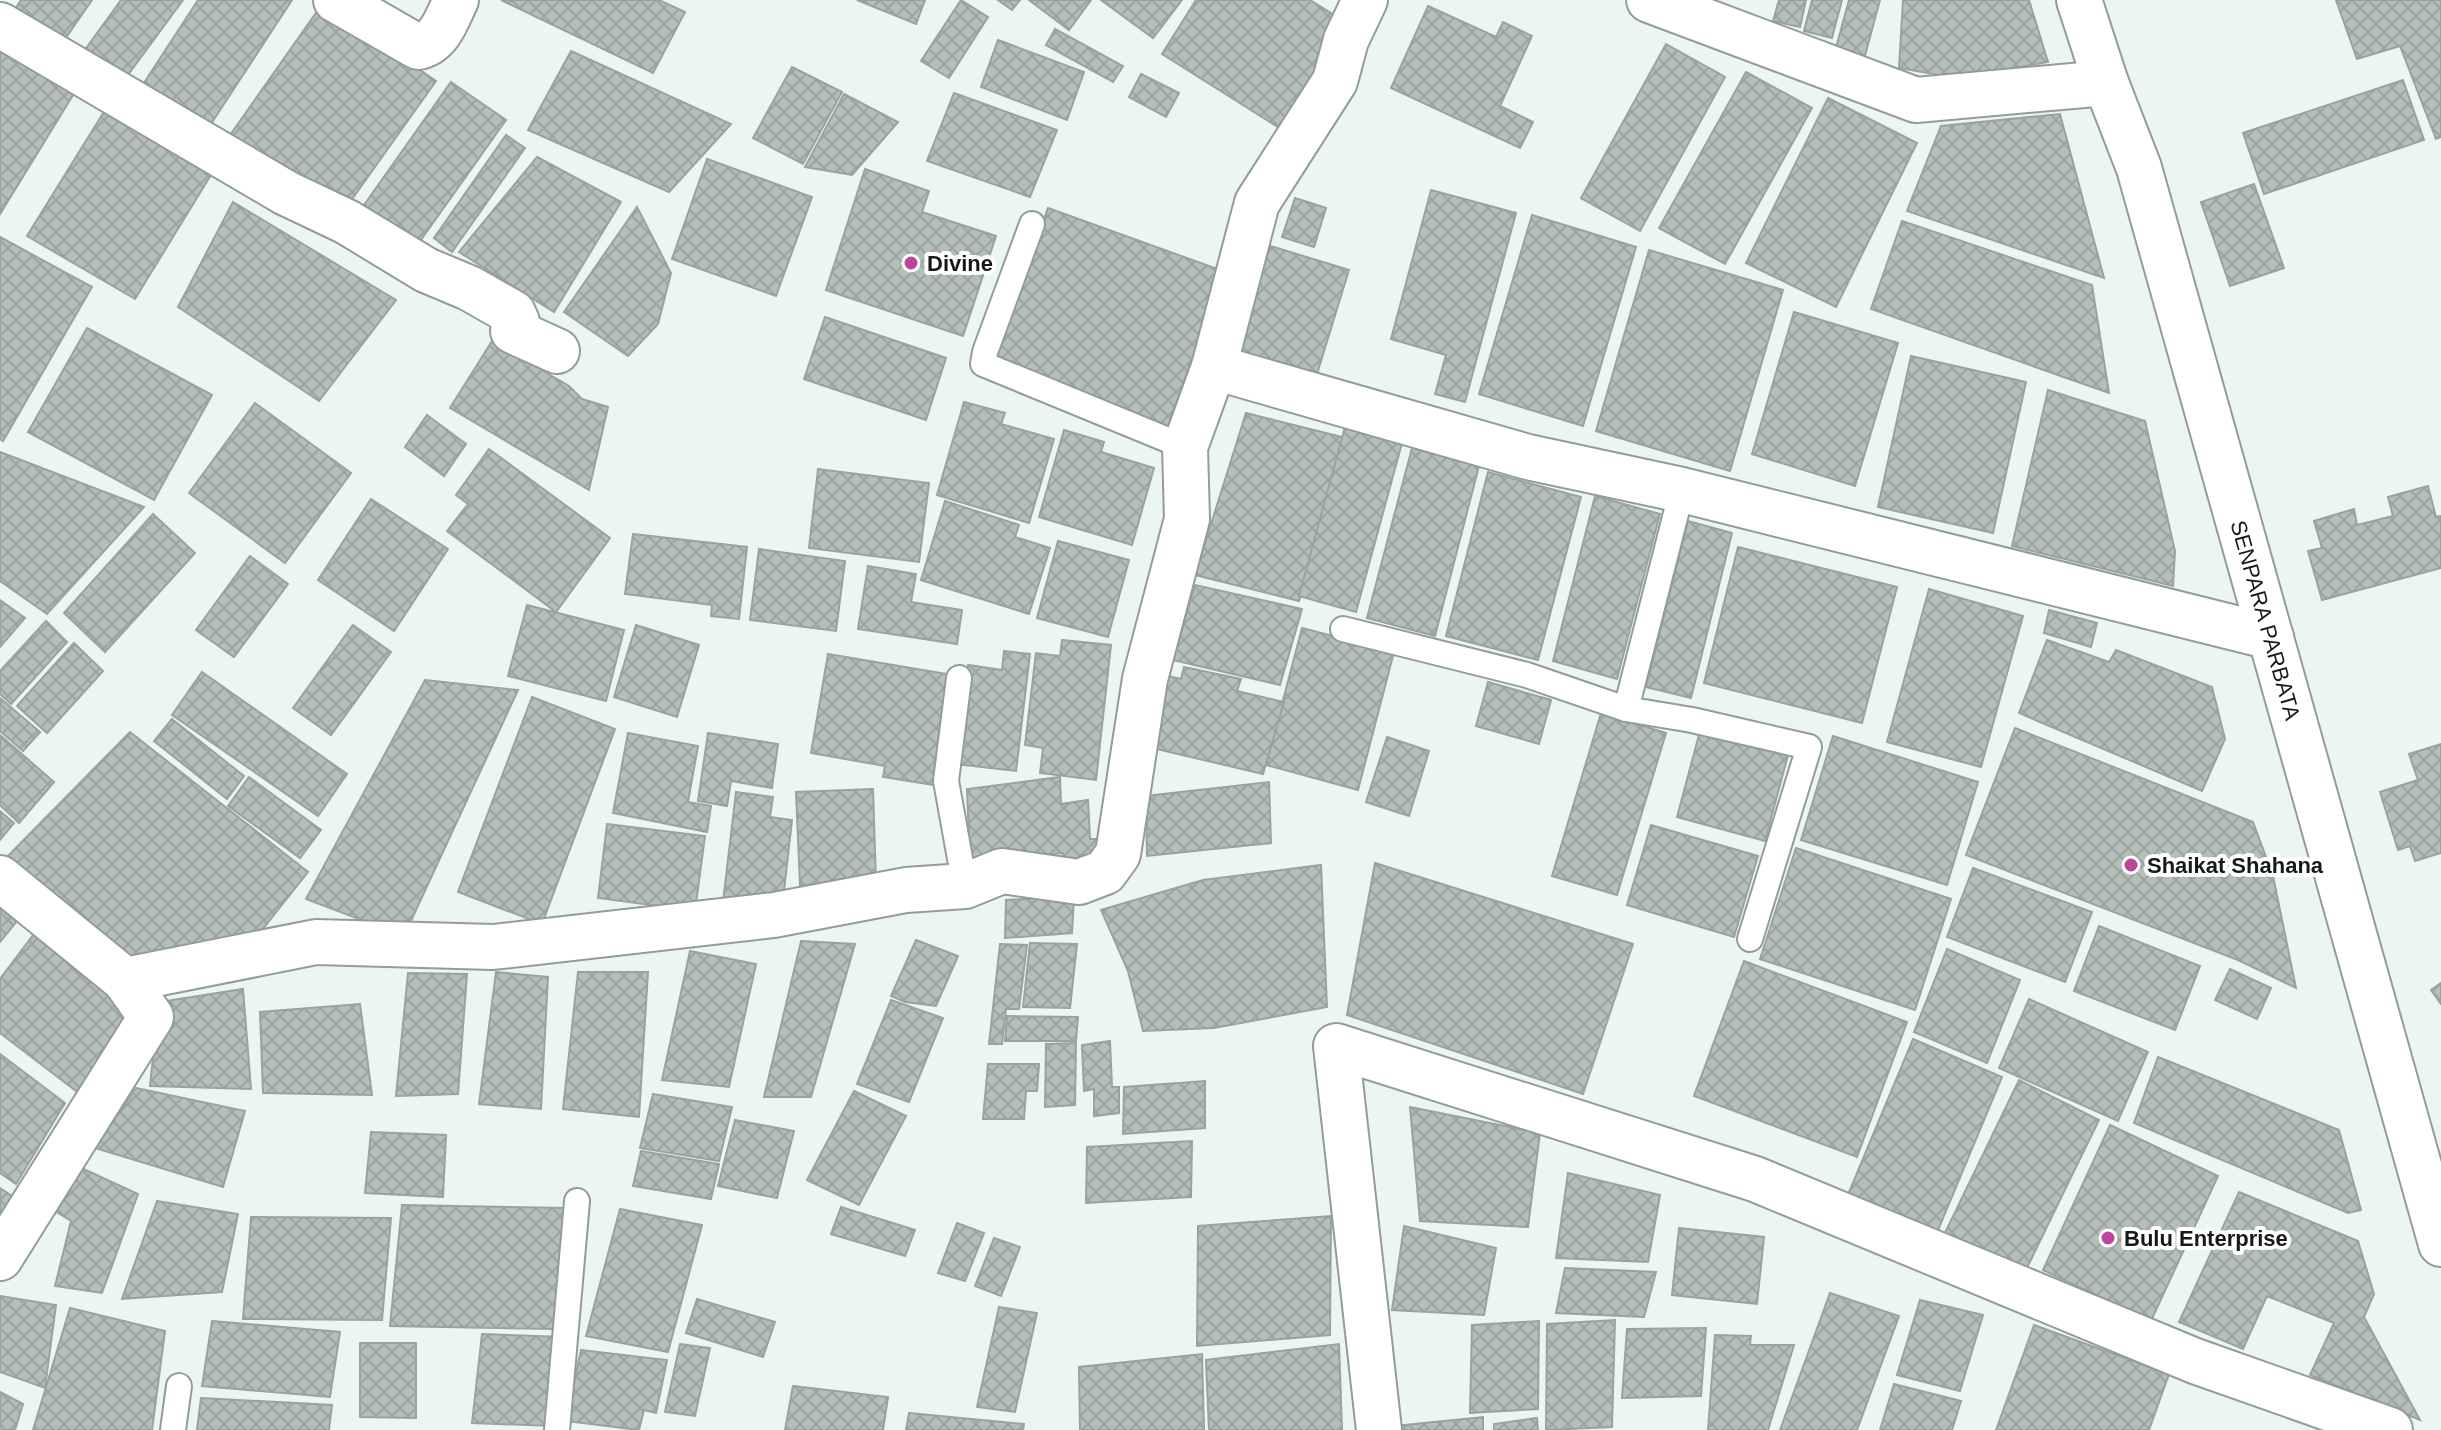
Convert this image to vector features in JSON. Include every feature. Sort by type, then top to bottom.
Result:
[{"type":"street","points":[[336,0],[418,47],[428,45],[437,37],[456,0]]},
{"type":"street","points":[[125,980],[316,942],[493,947],[774,915],[906,890],[965,886],[1002,871],[1079,882],[1105,872],[1118,854],[1145,679],[1187,519],[1185,447],[1214,367],[1257,203],[1335,81],[1346,40],[1365,0]]},
{"type":"street","points":[[1649,0],[1916,100],[2106,83]]},
{"type":"street","name":"SENPARA PARBATA","points":[[2079,0],[2106,83],[2139,168],[2441,1244]]},
{"type":"street","points":[[0,25],[286,193],[347,222],[426,270],[469,288],[513,313],[517,322],[513,331],[557,351]]},
{"type":"street","points":[[1214,367],[1528,457],[1682,490],[2271,637]]},
{"type":"street","points":[[0,878],[125,980],[151,1017],[0,1258]]},
{"type":"street","points":[[1379,1430],[1336,1046],[1755,1179],[2195,1361],[2390,1430]]},
{"type":"lane","points":[[1032,224],[983,364],[1185,447]]},
{"type":"lane","points":[[1626,709],[1682,490]]},
{"type":"lane","points":[[1343,629],[1527,675],[1626,709],[1692,720],[1809,747],[1750,939]]},
{"type":"lane","points":[[959,678],[946,781],[965,886]]},
{"type":"lane","points":[[557,1430],[577,1201]]},
{"type":"lane","points":[[173,1430],[179,1386]]},
{"type":"building","points":[[21,0],[92,0],[65,39],[14,11]]},
{"type":"building","points":[[121,0],[183,0],[119,87],[79,58]]},
{"type":"building","points":[[198,0],[292,0],[209,127],[142,86]]},
{"type":"building","points":[[501,0],[659,0],[685,12],[653,73]]},
{"type":"building","points":[[857,0],[925,0],[916,24]]},
{"type":"building","points":[[961,0],[988,17],[949,78],[921,61]]},
{"type":"building","points":[[998,0],[1020,0],[1012,10]]},
{"type":"building","points":[[1029,0],[1091,0],[1069,30]]},
{"type":"building","points":[[1101,0],[1182,0],[1153,38]]},
{"type":"building","points":[[1196,0],[1310,0],[1347,23],[1281,129],[1162,54]]},
{"type":"building","points":[[1779,0],[1806,0],[1800,27],[1773,21]]},
{"type":"building","points":[[1812,0],[1842,0],[1832,38],[1804,31]]},
{"type":"building","points":[[1849,0],[1880,0],[1863,63],[1834,55]]},
{"type":"building","points":[[1903,0],[2029,0],[2048,62],[1956,78],[1899,68]]},
{"type":"building","points":[[2336,0],[2441,0],[2441,137],[2436,139],[2400,46],[2357,59]]},
{"type":"building","points":[[323,3],[436,81],[340,216],[228,138]]},
{"type":"building","points":[[1428,6],[1496,37],[1503,22],[1532,36],[1500,106],[1533,122],[1520,148],[1391,88]]},
{"type":"building","points":[[1055,29],[1123,66],[1113,82],[1046,45]]},
{"type":"building","points":[[7,39],[81,82],[0,214],[0,51]]},
{"type":"building","points":[[998,40],[1084,72],[1067,120],[981,87]]},
{"type":"building","points":[[1666,44],[1725,77],[1640,231],[1581,198]]},
{"type":"building","points":[[571,51],[731,124],[669,192],[528,130]]},
{"type":"building","points":[[792,67],[842,92],[803,164],[753,138]]},
{"type":"building","points":[[1746,72],[1812,108],[1725,264],[1659,228]]},
{"type":"building","points":[[1141,74],[1179,93],[1166,117],[1129,97]]},
{"type":"building","points":[[2403,80],[2424,140],[2264,194],[2243,133]]},
{"type":"building","points":[[451,82],[506,120],[418,244],[364,205]]},
{"type":"building","points":[[954,93],[1057,130],[1030,197],[927,161]]},
{"type":"building","points":[[844,94],[898,122],[852,175],[805,167]]},
{"type":"building","points":[[1828,98],[1917,143],[1836,307],[1746,263]]},
{"type":"building","points":[[110,102],[217,165],[135,299],[27,236]]},
{"type":"building","points":[[2060,114],[2104,278],[1907,211],[1941,126]]},
{"type":"building","points":[[506,135],[525,148],[452,252],[434,238]]},
{"type":"building","points":[[537,157],[621,202],[554,312],[459,252]]},
{"type":"building","points":[[707,159],[812,197],[776,296],[672,259]]},
{"type":"building","name":"Divine","points":[[865,169],[929,191],[922,212],[996,236],[963,336],[826,290]]},
{"type":"building","points":[[2254,184],[2284,268],[2230,286],[2201,202]]},
{"type":"building","points":[[1431,190],[1516,213],[1465,402],[1435,394],[1446,355],[1391,339]]},
{"type":"building","points":[[1295,198],[1326,208],[1314,247],[1282,237]]},
{"type":"building","points":[[233,202],[396,300],[319,401],[178,307]]},
{"type":"building","points":[[637,207],[671,273],[658,324],[628,356],[564,312]]},
{"type":"building","points":[[1048,208],[1223,271],[1168,426],[991,363]]},
{"type":"building","points":[[1532,215],[1636,247],[1583,426],[1479,394]]},
{"type":"building","points":[[1902,221],[2092,285],[2109,393],[1871,309]]},
{"type":"building","points":[[0,237],[92,287],[3,441],[0,439]]},
{"type":"building","points":[[1261,243],[1349,270],[1313,387],[1225,360]]},
{"type":"building","points":[[1649,250],[1783,290],[1730,471],[1596,431]]},
{"type":"building","points":[[1794,312],[1898,343],[1855,486],[1752,454]]},
{"type":"building","points":[[825,317],[946,358],[926,420],[804,379]]},
{"type":"building","points":[[87,328],[212,395],[154,500],[28,432]]},
{"type":"building","points":[[492,341],[569,386],[582,399],[608,407],[589,490],[450,408]]},
{"type":"building","points":[[1911,356],[2026,382],[1993,533],[1878,507]]},
{"type":"building","points":[[2048,390],[2145,421],[2175,551],[2173,586],[2012,546]]},
{"type":"building","points":[[964,402],[1005,413],[1001,424],[1054,439],[1029,523],[937,495]]},
{"type":"building","points":[[255,403],[351,473],[285,563],[189,493]]},
{"type":"building","points":[[1246,413],[1350,439],[1299,601],[1195,575]]},
{"type":"building","points":[[427,415],[466,444],[444,476],[405,447]]},
{"type":"building","points":[[1345,427],[1402,443],[1356,612],[1299,596]]},
{"type":"building","points":[[1064,430],[1104,442],[1101,452],[1154,468],[1132,545],[1039,517]]},
{"type":"building","points":[[1412,448],[1479,466],[1435,636],[1367,618]]},
{"type":"building","points":[[489,449],[610,538],[556,612],[447,531],[468,504],[456,495]]},
{"type":"building","points":[[0,452],[144,507],[47,614],[0,581]]},
{"type":"building","points":[[818,469],[929,483],[919,562],[809,548]]},
{"type":"building","points":[[1488,472],[1581,497],[1538,660],[1446,636]]},
{"type":"building","points":[[2428,486],[2436,517],[2441,516],[2441,568],[2322,600],[2308,551],[2322,548],[2314,521],[2354,509],[2357,525],[2393,516],[2388,497]]},
{"type":"building","points":[[1595,496],[1660,514],[1617,679],[1553,661]]},
{"type":"building","points":[[371,499],[448,549],[394,631],[318,580]]},
{"type":"building","points":[[945,501],[1019,525],[1015,537],[1050,548],[1029,614],[921,580]]},
{"type":"building","points":[[153,514],[195,553],[105,652],[64,613]]},
{"type":"building","points":[[1688,521],[1732,533],[1691,698],[1646,687]]},
{"type":"building","points":[[633,534],[747,547],[739,619],[711,616],[712,605],[625,594]]},
{"type":"building","points":[[1058,541],[1129,560],[1108,637],[1037,618]]},
{"type":"building","points":[[1738,547],[1897,587],[1862,723],[1704,683]]},
{"type":"building","points":[[759,549],[845,561],[836,631],[750,620]]},
{"type":"building","points":[[250,556],[288,584],[234,657],[196,630]]},
{"type":"building","points":[[868,566],[916,574],[911,602],[962,610],[957,644],[858,629]]},
{"type":"building","points":[[1195,585],[1302,609],[1280,685],[1173,660]]},
{"type":"building","points":[[1929,589],[2023,616],[1981,767],[1887,742]]},
{"type":"building","points":[[0,600],[25,618],[0,647]]},
{"type":"building","points":[[527,605],[624,630],[606,701],[508,676]]},
{"type":"building","points":[[2049,610],[2097,623],[2091,647],[2044,633]]},
{"type":"building","points":[[46,621],[67,642],[11,704],[0,694],[0,671]]},
{"type":"building","points":[[353,625],[391,652],[331,735],[293,708]]},
{"type":"building","points":[[636,625],[699,645],[677,717],[614,697]]},
{"type":"building","points":[[1302,628],[1394,652],[1358,790],[1266,765]]},
{"type":"building","points":[[1062,640],[1111,645],[1096,780],[1040,773],[1043,748],[1025,745],[1036,653],[1060,656]]},
{"type":"building","points":[[2047,640],[2109,662],[2116,650],[2212,687],[2225,739],[2202,791],[2019,713]]},
{"type":"building","points":[[74,643],[103,671],[47,733],[17,706]]},
{"type":"building","points":[[1004,651],[1030,654],[1016,771],[956,764],[968,665],[1002,670]]},
{"type":"building","points":[[828,654],[953,675],[934,785],[883,777],[885,766],[811,753]]},
{"type":"building","points":[[1184,667],[1241,679],[1237,691],[1284,702],[1263,774],[1148,747],[1168,676],[1181,679]]},
{"type":"building","points":[[202,672],[347,774],[318,816],[172,715]]},
{"type":"building","points":[[425,680],[518,690],[404,936],[306,899]]},
{"type":"building","points":[[1488,682],[1551,700],[1539,744],[1476,726]]},
{"type":"building","points":[[532,697],[615,729],[542,924],[458,892]]},
{"type":"building","points":[[0,698],[40,732],[23,751],[0,731]]},
{"type":"building","points":[[1601,713],[1666,733],[1617,895],[1552,876]]},
{"type":"building","points":[[172,719],[244,776],[227,799],[154,741]]},
{"type":"building","name":"Shaikat Shahana","points":[[2015,728],[2253,822],[2273,876],[2296,988],[2238,960],[1966,855]]},
{"type":"building","points":[[1700,731],[1788,755],[1765,841],[1677,817]]},
{"type":"building","points":[[130,732],[308,872],[254,940],[127,964],[1,863]]},
{"type":"building","points":[[628,733],[698,746],[688,802],[711,806],[707,832],[613,813]]},
{"type":"building","points":[[708,733],[778,744],[772,788],[731,781],[727,806],[698,801]]},
{"type":"building","points":[[0,735],[54,782],[19,823],[0,805]]},
{"type":"building","points":[[1833,736],[1978,782],[1947,885],[1801,840]]},
{"type":"building","points":[[1387,737],[1429,751],[1409,816],[1366,802]]},
{"type":"building","points":[[2441,744],[2441,853],[2415,861],[2410,846],[2398,850],[2380,792],[2418,780],[2409,754]]},
{"type":"building","points":[[249,777],[321,830],[300,858],[228,806]]},
{"type":"building","points":[[1060,777],[1061,804],[1088,800],[1090,839],[1098,839],[1099,855],[1063,860],[1063,853],[970,863],[967,789]]},
{"type":"building","points":[[1269,782],[1271,843],[1147,856],[1146,796]]},
{"type":"building","points":[[873,789],[876,882],[800,885],[796,792]]},
{"type":"building","points":[[736,792],[773,797],[770,817],[792,820],[782,909],[723,902]]},
{"type":"building","points":[[0,811],[14,823],[0,840]]},
{"type":"building","points":[[607,824],[705,836],[695,911],[598,898]]},
{"type":"building","points":[[1651,825],[1758,856],[1734,937],[1627,905]]},
{"type":"building","points":[[1796,848],[1951,899],[1915,1010],[1760,959]]},
{"type":"building","points":[[1375,863],[1633,944],[1583,1094],[1347,1015]]},
{"type":"building","points":[[1321,865],[1327,1007],[1214,1028],[1143,1031],[1128,971],[1101,910],[1203,880]]},
{"type":"building","points":[[1973,868],[2092,912],[2065,982],[1947,937]]},
{"type":"building","points":[[1074,896],[1072,933],[1005,938],[1006,900]]},
{"type":"building","points":[[0,898],[22,915],[0,942]]},
{"type":"building","points":[[2099,926],[2200,966],[2175,1030],[2074,991]]},
{"type":"building","points":[[34,934],[144,1019],[84,1097],[0,1033],[0,979]]},
{"type":"building","points":[[916,940],[958,956],[936,1006],[905,1002],[891,996]]},
{"type":"building","points":[[801,941],[855,944],[811,1097],[764,1097]]},
{"type":"building","points":[[1030,943],[1077,944],[1070,1008],[1023,1007]]},
{"type":"building","points":[[1000,944],[1027,945],[1019,1009],[1006,1009],[1002,1044],[989,1044]]},
{"type":"building","points":[[1947,949],[2020,980],[1987,1063],[1914,1032]]},
{"type":"building","points":[[690,951],[756,964],[729,1087],[662,1080]]},
{"type":"building","points":[[1744,961],[1907,1022],[1857,1157],[1694,1096]]},
{"type":"building","points":[[2230,969],[2271,988],[2257,1019],[2215,1000]]},
{"type":"building","points":[[496,972],[548,977],[541,1109],[479,1104]]},
{"type":"building","points":[[578,972],[648,972],[639,1117],[563,1109]]},
{"type":"building","points":[[408,973],[467,974],[458,1094],[396,1096]]},
{"type":"building","points":[[2441,983],[2441,1004],[2431,990]]},
{"type":"building","points":[[243,989],[251,1089],[150,1086],[159,1002]]},
{"type":"building","points":[[2029,999],[2148,1052],[2118,1121],[1999,1068]]},
{"type":"building","points":[[891,1000],[943,1018],[909,1102],[857,1084]]},
{"type":"building","points":[[360,1004],[372,1095],[263,1093],[260,1012]]},
{"type":"building","points":[[1007,1016],[1078,1017],[1076,1041],[1005,1041]]},
{"type":"building","points":[[1913,1039],[2002,1077],[1936,1235],[1847,1197]]},
{"type":"building","points":[[1110,1041],[1112,1087],[1119,1087],[1119,1113],[1094,1116],[1094,1089],[1084,1091],[1082,1045]]},
{"type":"building","points":[[1076,1043],[1075,1105],[1045,1107],[1046,1044]]},
{"type":"building","points":[[0,1054],[65,1103],[16,1184],[0,1173]]},
{"type":"building","points":[[2158,1057],[2339,1130],[2361,1210],[2348,1213],[2134,1123]]},
{"type":"building","points":[[988,1064],[1039,1064],[1037,1091],[1026,1091],[1024,1119],[983,1119]]},
{"type":"building","points":[[2019,1080],[2099,1120],[2022,1278],[1942,1239]]},
{"type":"building","points":[[1205,1081],[1205,1128],[1123,1134],[1124,1087]]},
{"type":"building","points":[[136,1088],[245,1111],[223,1187],[95,1148]]},
{"type":"building","points":[[854,1091],[906,1116],[859,1205],[807,1180]]},
{"type":"building","points":[[653,1094],[732,1107],[719,1161],[640,1148]]},
{"type":"building","points":[[1410,1107],[1540,1133],[1528,1227],[1420,1221]]},
{"type":"building","points":[[735,1120],[794,1131],[777,1198],[718,1186]]},
{"type":"building","points":[[2110,1125],[2218,1176],[2151,1321],[2043,1270]]},
{"type":"building","points":[[371,1132],[446,1135],[443,1197],[365,1193]]},
{"type":"building","points":[[1192,1141],[1191,1197],[1086,1203],[1087,1147]]},
{"type":"building","points":[[641,1151],[719,1164],[711,1199],[633,1186]]},
{"type":"building","points":[[77,1166],[138,1194],[102,1293],[55,1286],[71,1221],[50,1208]]},
{"type":"building","points":[[1568,1173],[1660,1195],[1648,1262],[1556,1258]]},
{"type":"building","points":[[0,1188],[24,1204],[0,1240]]},
{"type":"building","points":[[2239,1192],[2358,1241],[2374,1294],[2364,1317],[2420,1420],[2310,1375],[2334,1323],[2267,1296],[2243,1349],[2179,1322]]},
{"type":"building","points":[[157,1201],[238,1214],[222,1292],[122,1299]]},
{"type":"building","points":[[402,1205],[567,1208],[556,1329],[390,1326]]},
{"type":"building","points":[[841,1207],[915,1230],[905,1256],[831,1234]]},
{"type":"building","points":[[620,1209],[702,1225],[668,1352],[586,1336]]},
{"type":"building","points":[[1331,1216],[1330,1335],[1197,1346],[1198,1226]]},
{"type":"building","points":[[251,1217],[391,1218],[382,1320],[243,1319]]},
{"type":"building","points":[[957,1223],[984,1233],[965,1281],[938,1273]]},
{"type":"building","points":[[1404,1226],[1496,1248],[1484,1315],[1392,1310]]},
{"type":"building","points":[[1679,1228],[1764,1237],[1757,1304],[1672,1295]]},
{"type":"building","points":[[994,1238],[1020,1247],[1001,1296],[975,1286]]},
{"type":"building","points":[[1565,1268],[1656,1272],[1644,1317],[1556,1313]]},
{"type":"building","points":[[1830,1293],[1899,1316],[1857,1430],[1780,1430]]},
{"type":"building","points":[[0,1296],[56,1305],[45,1388],[0,1372]]},
{"type":"building","points":[[697,1299],[775,1322],[763,1357],[686,1333]]},
{"type":"building","points":[[1920,1300],[1983,1315],[1960,1391],[1897,1375]]},
{"type":"building","points":[[999,1307],[1037,1313],[1015,1412],[977,1407]]},
{"type":"building","points":[[70,1308],[165,1331],[152,1430],[33,1430]]},
{"type":"building","points":[[1615,1320],[1612,1427],[1546,1430],[1547,1324]]},
{"type":"building","points":[[212,1321],[340,1332],[330,1397],[202,1386]]},
{"type":"building","points":[[1539,1321],[1538,1409],[1470,1413],[1472,1325]]},
{"type":"building","points":[[2034,1325],[2169,1374],[2149,1430],[1996,1430]]},
{"type":"building","points":[[1706,1328],[1701,1396],[1622,1398],[1627,1329]]},
{"type":"building","points":[[482,1334],[564,1337],[553,1426],[472,1423]]},
{"type":"building","points":[[1715,1335],[1751,1336],[1750,1345],[1794,1345],[1768,1430],[1708,1430]]},
{"type":"building","points":[[360,1343],[416,1343],[416,1418],[360,1417]]},
{"type":"building","points":[[680,1344],[710,1348],[695,1416],[665,1412]]},
{"type":"building","points":[[1339,1344],[1342,1430],[1209,1430],[1206,1360]]},
{"type":"building","points":[[581,1350],[667,1360],[656,1413],[644,1410],[639,1430],[566,1421]]},
{"type":"building","points":[[1202,1354],[1204,1430],[1080,1430],[1079,1367]]},
{"type":"building","points":[[1894,1384],[1961,1401],[1952,1430],[1880,1430]]},
{"type":"building","points":[[793,1386],[888,1397],[883,1430],[785,1430]]},
{"type":"building","points":[[0,1392],[23,1404],[15,1430],[0,1430]]},
{"type":"building","points":[[201,1398],[332,1405],[329,1430],[197,1430]]},
{"type":"building","points":[[909,1413],[1024,1424],[1023,1430],[906,1430]]},
{"type":"building","points":[[1483,1417],[1483,1430],[1395,1430],[1395,1426]]},
{"type":"building","points":[[1537,1418],[1538,1430],[1494,1430],[1494,1424]]},
{"type":"place","name":"Divine","points":[[911,263]]},
{"type":"place","name":"Shaikat Shahana","points":[[2131,865]]},
{"type":"place","name":"Bulu Enterprise","points":[[2108,1238]]}]
